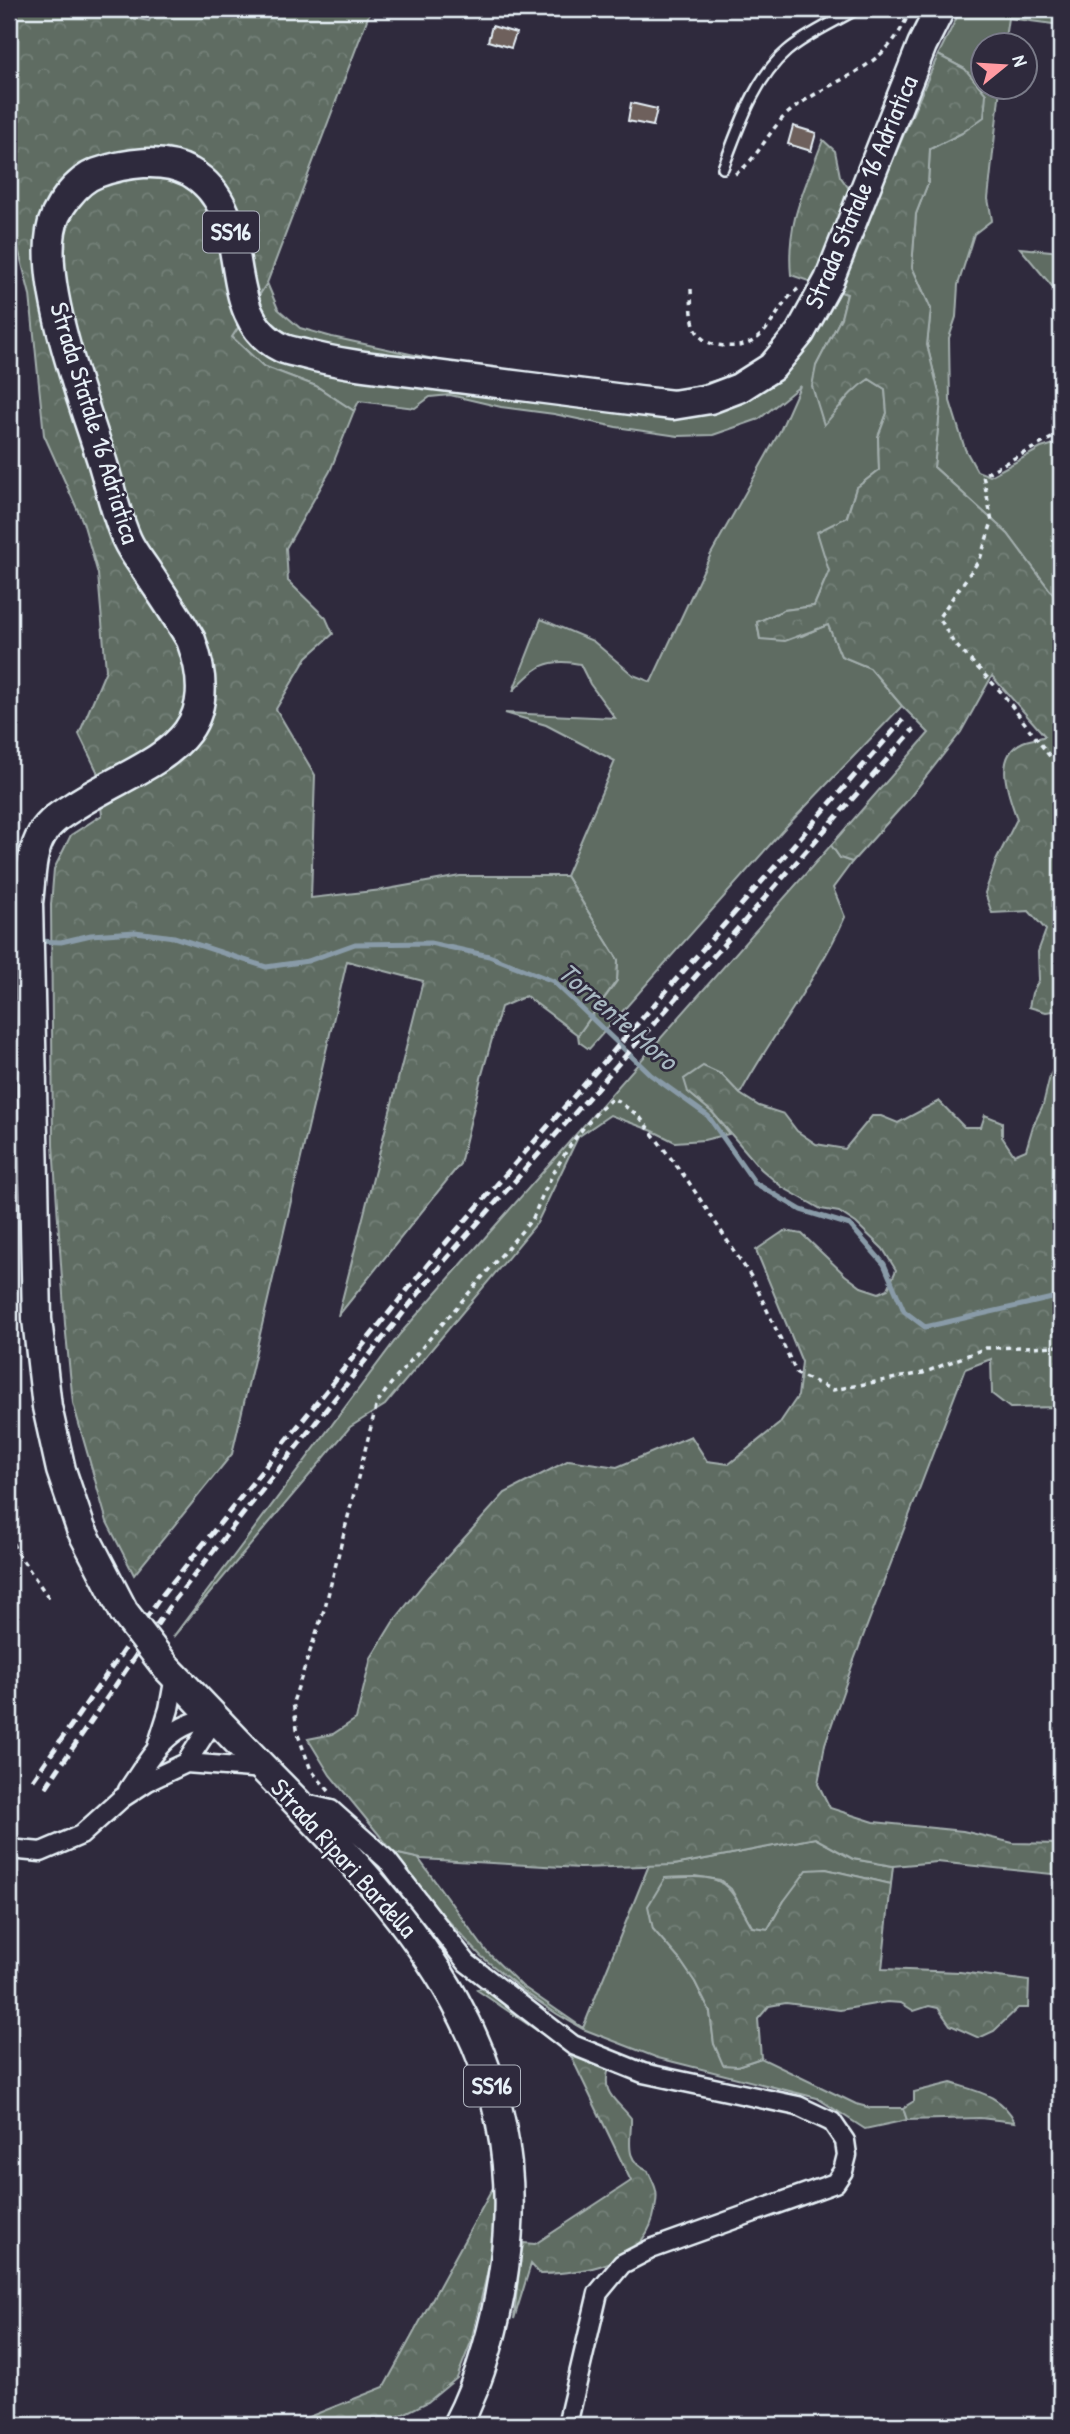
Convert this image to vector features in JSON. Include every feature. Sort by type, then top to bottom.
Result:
[{"type":"main road","name":"Strada Statale 16 Adriatica","points":[[265,1769],[170,1671],[124,1612],[81,1529],[61,1469],[47,1407],[37,1319],[32,1146],[28,903],[33,856],[50,824],[71,808],[175,747],[192,725],[200,707],[201,687],[191,640],[127,541],[58,316],[50,251],[51,228],[61,206],[79,184],[101,172],[138,163],[169,165],[189,172],[221,201],[229,220],[242,293],[256,325],[268,339],[282,348],[333,362],[673,405],[710,399],[739,388],[772,367],[800,332],[823,290],[922,46],[940,9]]},
{"type":"main road","name":"Strada Ripari Bardella","points":[[265,1769],[382,1894],[425,1950],[470,2031],[501,2115],[510,2212],[499,2302],[484,2355],[457,2425]]},
{"type":"street","points":[[156,1748],[169,1709],[170,1671]]},
{"type":"street","points":[[122,1798],[156,1748],[171,1735],[194,1720],[215,1718]]},
{"type":"street","points":[[9,1849],[41,1852],[81,1835],[122,1798],[186,1763],[215,1718]]},
{"type":"street","points":[[186,1763],[265,1769]]},
{"type":"street","points":[[296,1802],[331,1810],[387,1860],[467,1963],[573,2045],[643,2073],[798,2106],[832,2122],[845,2141],[847,2155],[843,2171],[835,2183],[651,2249],[622,2264],[598,2293],[567,2425]]},
{"type":"street","points":[[382,1894],[399,1891],[421,1901]]},
{"type":"lane","points":[[723,168],[747,107],[764,78],[787,51],[857,9]]},
{"type":"path","points":[[723,168],[736,174],[788,113],[871,63],[893,40],[909,9]]},
{"type":"path","points":[[691,289],[692,312],[699,337],[706,342],[731,346],[755,340],[794,290],[802,286],[823,290]]},
{"type":"path","points":[[1061,433],[983,475],[992,522],[980,559],[939,617],[953,642],[1002,693],[1061,771]]},
{"type":"path","points":[[337,1800],[311,1770],[298,1735],[293,1702],[325,1607],[377,1403],[533,1218],[543,1191],[559,1163],[595,1112],[613,1098],[639,1116],[688,1181],[752,1278],[797,1374],[833,1390],[923,1373],[986,1348],[1061,1346]]},
{"type":"path","points":[[9,1534],[16,1551],[51,1601]]},
{"type":"green space","points":[[9,9],[80,9],[149,21],[156,9],[371,9],[267,283],[232,337],[263,366],[316,386],[354,411],[330,471],[286,548],[288,581],[326,618],[333,634],[307,657],[276,709],[315,775],[311,898],[382,890],[460,876],[566,876],[618,960],[617,980],[578,1035],[526,996],[501,1007],[460,1164],[338,1316],[423,981],[347,961],[232,1454],[134,1575],[107,1522],[73,1403],[65,1324],[53,1145],[51,905],[54,869],[71,835],[102,815],[97,771],[79,734],[106,670],[98,574],[83,522],[44,435],[30,295],[9,213]]},
{"type":"green space","points":[[961,9],[1061,9],[1061,25],[1008,18],[1006,32],[968,32],[968,102],[998,102],[988,199],[992,220],[974,234],[958,285],[956,317],[949,338],[950,401],[965,449],[977,471],[990,476],[1041,448],[1058,443],[1054,478],[1061,492],[1061,605],[1008,534],[934,467],[941,401],[927,345],[931,309],[912,267],[916,214],[928,183],[930,149],[962,133],[965,69],[938,55]]},
{"type":"green space","points":[[938,55],[965,69],[968,73],[968,102],[985,102],[984,117],[962,133],[930,149],[928,183],[916,214],[912,267],[931,309],[927,345],[941,401],[934,467],[1008,534],[1061,605],[1061,1010],[1046,1012],[1029,1007],[1039,980],[1038,952],[1046,930],[1029,911],[992,913],[985,893],[996,861],[1017,819],[1005,777],[1008,757],[1014,748],[1023,742],[1045,736],[992,676],[961,732],[906,802],[852,862],[840,858],[831,845],[929,733],[870,668],[841,656],[828,625],[785,641],[760,639],[757,622],[784,610],[814,606],[829,571],[817,532],[847,517],[856,488],[879,470],[878,437],[887,413],[885,389],[869,379],[850,395],[824,425],[812,386],[816,366],[841,318],[847,294],[791,275],[794,221],[823,140],[835,151],[840,176],[850,190],[880,190]]},
{"type":"green space","points":[[1020,248],[1061,252],[1061,297]]},
{"type":"green space","points":[[810,281],[847,294],[841,318],[816,366],[841,406],[851,390],[869,379],[885,389],[887,413],[878,437],[879,470],[856,488],[829,571],[814,606],[784,610],[757,622],[760,639],[802,636],[828,624],[841,656],[870,668],[902,706],[783,830],[589,1049],[579,1042],[578,1035],[617,981],[618,960],[566,876],[615,761],[546,725],[505,713],[615,718],[590,684],[580,664],[559,662],[542,666],[513,691],[541,619],[593,641],[633,675],[651,682],[711,554],[780,431],[800,386],[759,419],[713,435],[678,436],[616,427],[554,414],[501,407],[450,395],[430,397],[415,408],[359,401],[354,411],[316,386],[263,366],[232,337],[267,283],[278,309],[300,328],[332,337],[470,367],[675,390],[728,376],[766,357],[791,326]]},
{"type":"green space","points":[[831,845],[840,858],[852,862],[833,888],[845,917],[821,963],[740,1094],[721,1074],[688,1092],[713,1113],[729,1134],[704,1140],[675,1142],[610,1115],[578,1137],[537,1223],[385,1405],[350,1427],[173,1637],[400,1334]]},
{"type":"green space","points":[[1061,1052],[1061,1407],[1010,1408],[992,1394],[991,1359],[965,1369],[854,1660],[825,1744],[818,1784],[830,1808],[874,1822],[963,1831],[1013,1843],[1061,1844],[1061,1875],[937,1862],[893,1866],[853,1859],[815,1838],[674,1865],[580,1868],[421,1859],[394,1853],[330,1775],[308,1739],[333,1734],[356,1719],[371,1658],[393,1622],[429,1577],[505,1493],[569,1460],[617,1467],[691,1436],[707,1461],[729,1464],[779,1424],[798,1396],[802,1362],[756,1250],[784,1231],[802,1234],[861,1287],[879,1293],[888,1289],[896,1270],[883,1249],[856,1223],[839,1212],[821,1209],[782,1187],[761,1169],[713,1113],[688,1092],[684,1079],[703,1066],[721,1074],[740,1094],[759,1106],[784,1114],[797,1131],[816,1144],[845,1149],[872,1116],[881,1116],[898,1123],[939,1101],[964,1127],[981,1127],[985,1115],[1002,1122],[1002,1137],[1014,1155],[1026,1150],[1043,1105],[1050,1076]]},
{"type":"green space","points":[[815,1838],[853,1859],[893,1866],[891,1884],[826,1869],[784,1901],[768,1929],[752,1927],[731,1889],[720,1880],[695,1876],[653,1929],[695,1982],[710,2012],[714,2044],[737,2066],[761,2058],[856,2104],[871,2108],[903,2108],[907,2120],[865,2129],[817,2098],[658,2058],[583,2029],[526,1993],[481,1956],[443,1915],[394,1853],[418,1858],[486,1951],[522,1986],[583,2028],[649,1865],[674,1865]]},
{"type":"green space","points":[[826,1869],[891,1884],[882,1969],[960,1972],[1029,1981],[1028,2008],[1018,2008],[994,2031],[979,2038],[950,2025],[938,2008],[929,2006],[914,2011],[901,2003],[887,2002],[840,2010],[786,2003],[769,2006],[758,2019],[761,2058],[737,2066],[723,2065],[714,2044],[710,2012],[680,1960],[653,1929],[648,1906],[665,1878],[712,1879],[728,1888],[752,1927],[768,1929],[807,1870]]},
{"type":"green space","points":[[485,1987],[610,2065],[607,2075],[608,2089],[631,2118],[631,2155],[648,2171],[657,2194],[653,2218],[646,2234],[623,2256],[591,2268],[557,2273],[540,2274],[531,2264],[514,2319],[520,2257],[524,2243],[535,2244],[631,2181],[569,2052],[477,1990]]},
{"type":"green space","points":[[951,2083],[996,2100],[1015,2122],[980,2118],[907,2120],[903,2108],[914,2101],[914,2092]]},
{"type":"green space","points":[[499,2177],[491,2257],[471,2342],[457,2378],[428,2402],[381,2425],[276,2425],[291,2424],[384,2387]]},
{"type":"building","points":[[492,26],[516,33],[511,48],[488,41]]},
{"type":"building","points":[[631,103],[657,109],[653,126],[628,121]]},
{"type":"building","points":[[793,126],[816,133],[811,151],[788,144]]},
{"type":"waterway","name":"Torrente Moro","points":[[36,941],[61,942],[91,935],[135,932],[174,937],[266,967],[308,961],[355,944],[430,943],[489,956],[553,981],[651,1075],[708,1116],[755,1183],[801,1210],[850,1225],[884,1264],[904,1311],[925,1327],[1061,1296]]},
{"type":"railway","points":[[33,1780],[160,1598],[437,1253],[903,720]]},
{"type":"railway","points":[[46,1787],[169,1607],[446,1259],[914,729]]}]
